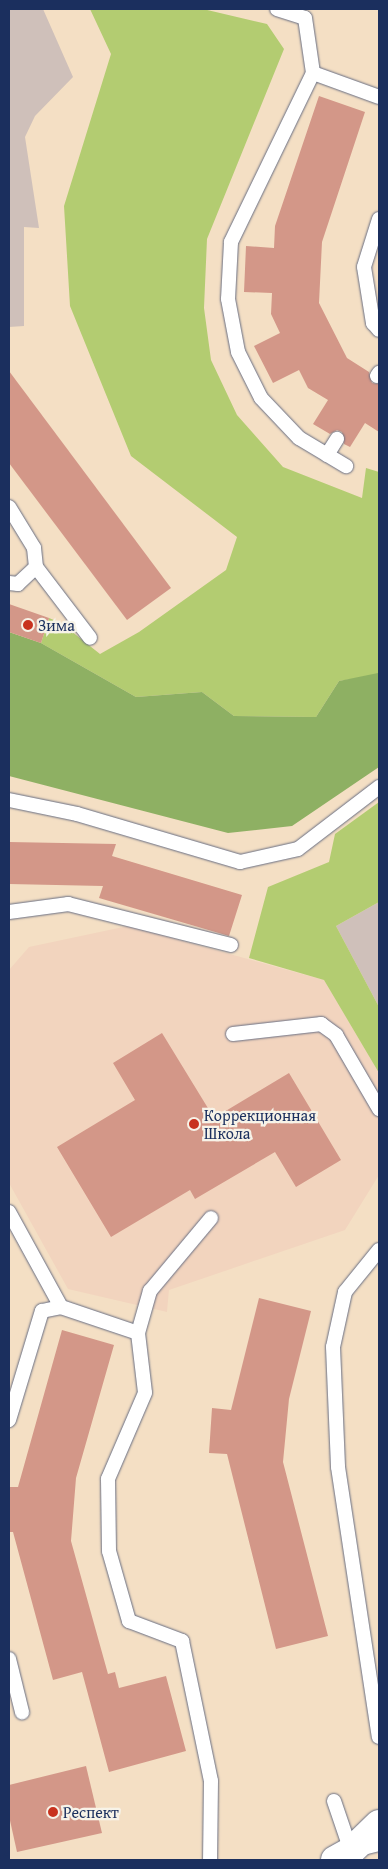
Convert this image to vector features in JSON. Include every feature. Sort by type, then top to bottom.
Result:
[{"type":"street","points":[[343,1856],[379,1824]]},
{"type":"lane","points":[[277,9],[305,18],[313,73],[231,242],[228,299],[238,352],[261,398],[299,438],[346,466]]},
{"type":"lane","points":[[313,73],[379,97]]},
{"type":"lane","points":[[379,219],[364,267],[373,323],[379,330]]},
{"type":"lane","points":[[327,455],[337,439]]},
{"type":"lane","points":[[9,507],[34,548],[36,567],[90,638]]},
{"type":"lane","points":[[9,583],[18,584],[36,567]]},
{"type":"lane","points":[[9,800],[77,814],[240,862],[298,849],[379,787]]},
{"type":"lane","points":[[9,912],[68,904],[231,945]]},
{"type":"lane","points":[[233,1034],[321,1024],[336,1035],[379,1109]]},
{"type":"lane","points":[[9,1212],[61,1307]]},
{"type":"lane","points":[[210,1860],[211,1781],[182,1641],[129,1621],[109,1550],[108,1479],[145,1393],[138,1334],[150,1291],[211,1218]]},
{"type":"lane","points":[[379,1250],[346,1292],[333,1347],[338,1467],[379,1737]]},
{"type":"lane","points":[[9,1420],[42,1311],[61,1307],[138,1334]]},
{"type":"lane","points":[[9,1659],[22,1712]]},
{"type":"lane","points":[[334,1801],[343,1856],[379,1844]]},
{"type":"shaded area","points":[[9,9],[43,9],[73,77],[35,116],[25,137],[39,228],[24,227],[24,326],[9,327]]},
{"type":"shaded area","points":[[379,902],[379,1007],[336,926]]},
{"type":"shaded area","name":"Коррекционная Школа","points":[[128,926],[324,980],[379,1073],[379,1175],[345,1230],[169,1290],[167,1312],[68,1289],[9,1183],[9,970],[29,947]]},
{"type":"green space","points":[[90,9],[203,9],[267,24],[284,49],[207,239],[204,308],[211,360],[237,415],[283,467],[362,498],[366,468],[379,472],[379,675],[339,681],[316,717],[234,716],[202,692],[136,697],[41,643],[49,618],[61,623],[100,654],[139,632],[226,570],[237,537],[131,456],[70,306],[64,206],[111,54]]},
{"type":"green space","points":[[9,632],[41,643],[136,697],[202,692],[234,716],[316,717],[339,681],[378,673],[379,767],[292,826],[228,833],[9,776]]},
{"type":"green space","points":[[379,802],[379,902],[336,926],[379,1007],[379,1073],[324,980],[249,958],[268,887],[329,862],[335,834]]},
{"type":"building","points":[[319,96],[365,112],[322,242],[319,303],[347,358],[369,372],[372,383],[379,384],[379,432],[365,423],[350,447],[344,444],[342,432],[337,430],[330,434],[313,424],[328,400],[308,388],[299,370],[273,383],[254,346],[280,333],[271,314],[272,293],[244,292],[246,246],[274,248],[275,226]]},
{"type":"building","points":[[9,371],[171,588],[127,620],[9,463]]},
{"type":"building","name":"Зима","points":[[9,604],[49,618],[41,643],[9,632]]},
{"type":"building","points":[[9,842],[116,844],[112,856],[242,895],[229,936],[99,898],[103,886],[9,884]]},
{"type":"building","points":[[162,1033],[214,1118],[289,1073],[341,1160],[296,1187],[275,1152],[195,1199],[190,1190],[111,1237],[57,1147],[135,1100],[113,1063]]},
{"type":"building","points":[[259,1298],[311,1311],[289,1399],[283,1462],[328,1636],[276,1649],[227,1454],[209,1453],[212,1408],[231,1410]]},
{"type":"building","points":[[62,1330],[114,1345],[76,1478],[71,1541],[108,1674],[115,1672],[119,1688],[166,1676],[186,1751],[109,1772],[82,1672],[53,1680],[13,1532],[9,1532],[9,1487],[18,1487]]},
{"type":"building","name":"Респект","points":[[86,1766],[102,1833],[17,1852],[9,1816],[9,1785]]},
{"type":"place","name":"Зима","points":[[28,625]]},
{"type":"place","name":"Коррекционная Школа","points":[[194,1124]]},
{"type":"place","name":"Респект","points":[[53,1812]]}]
